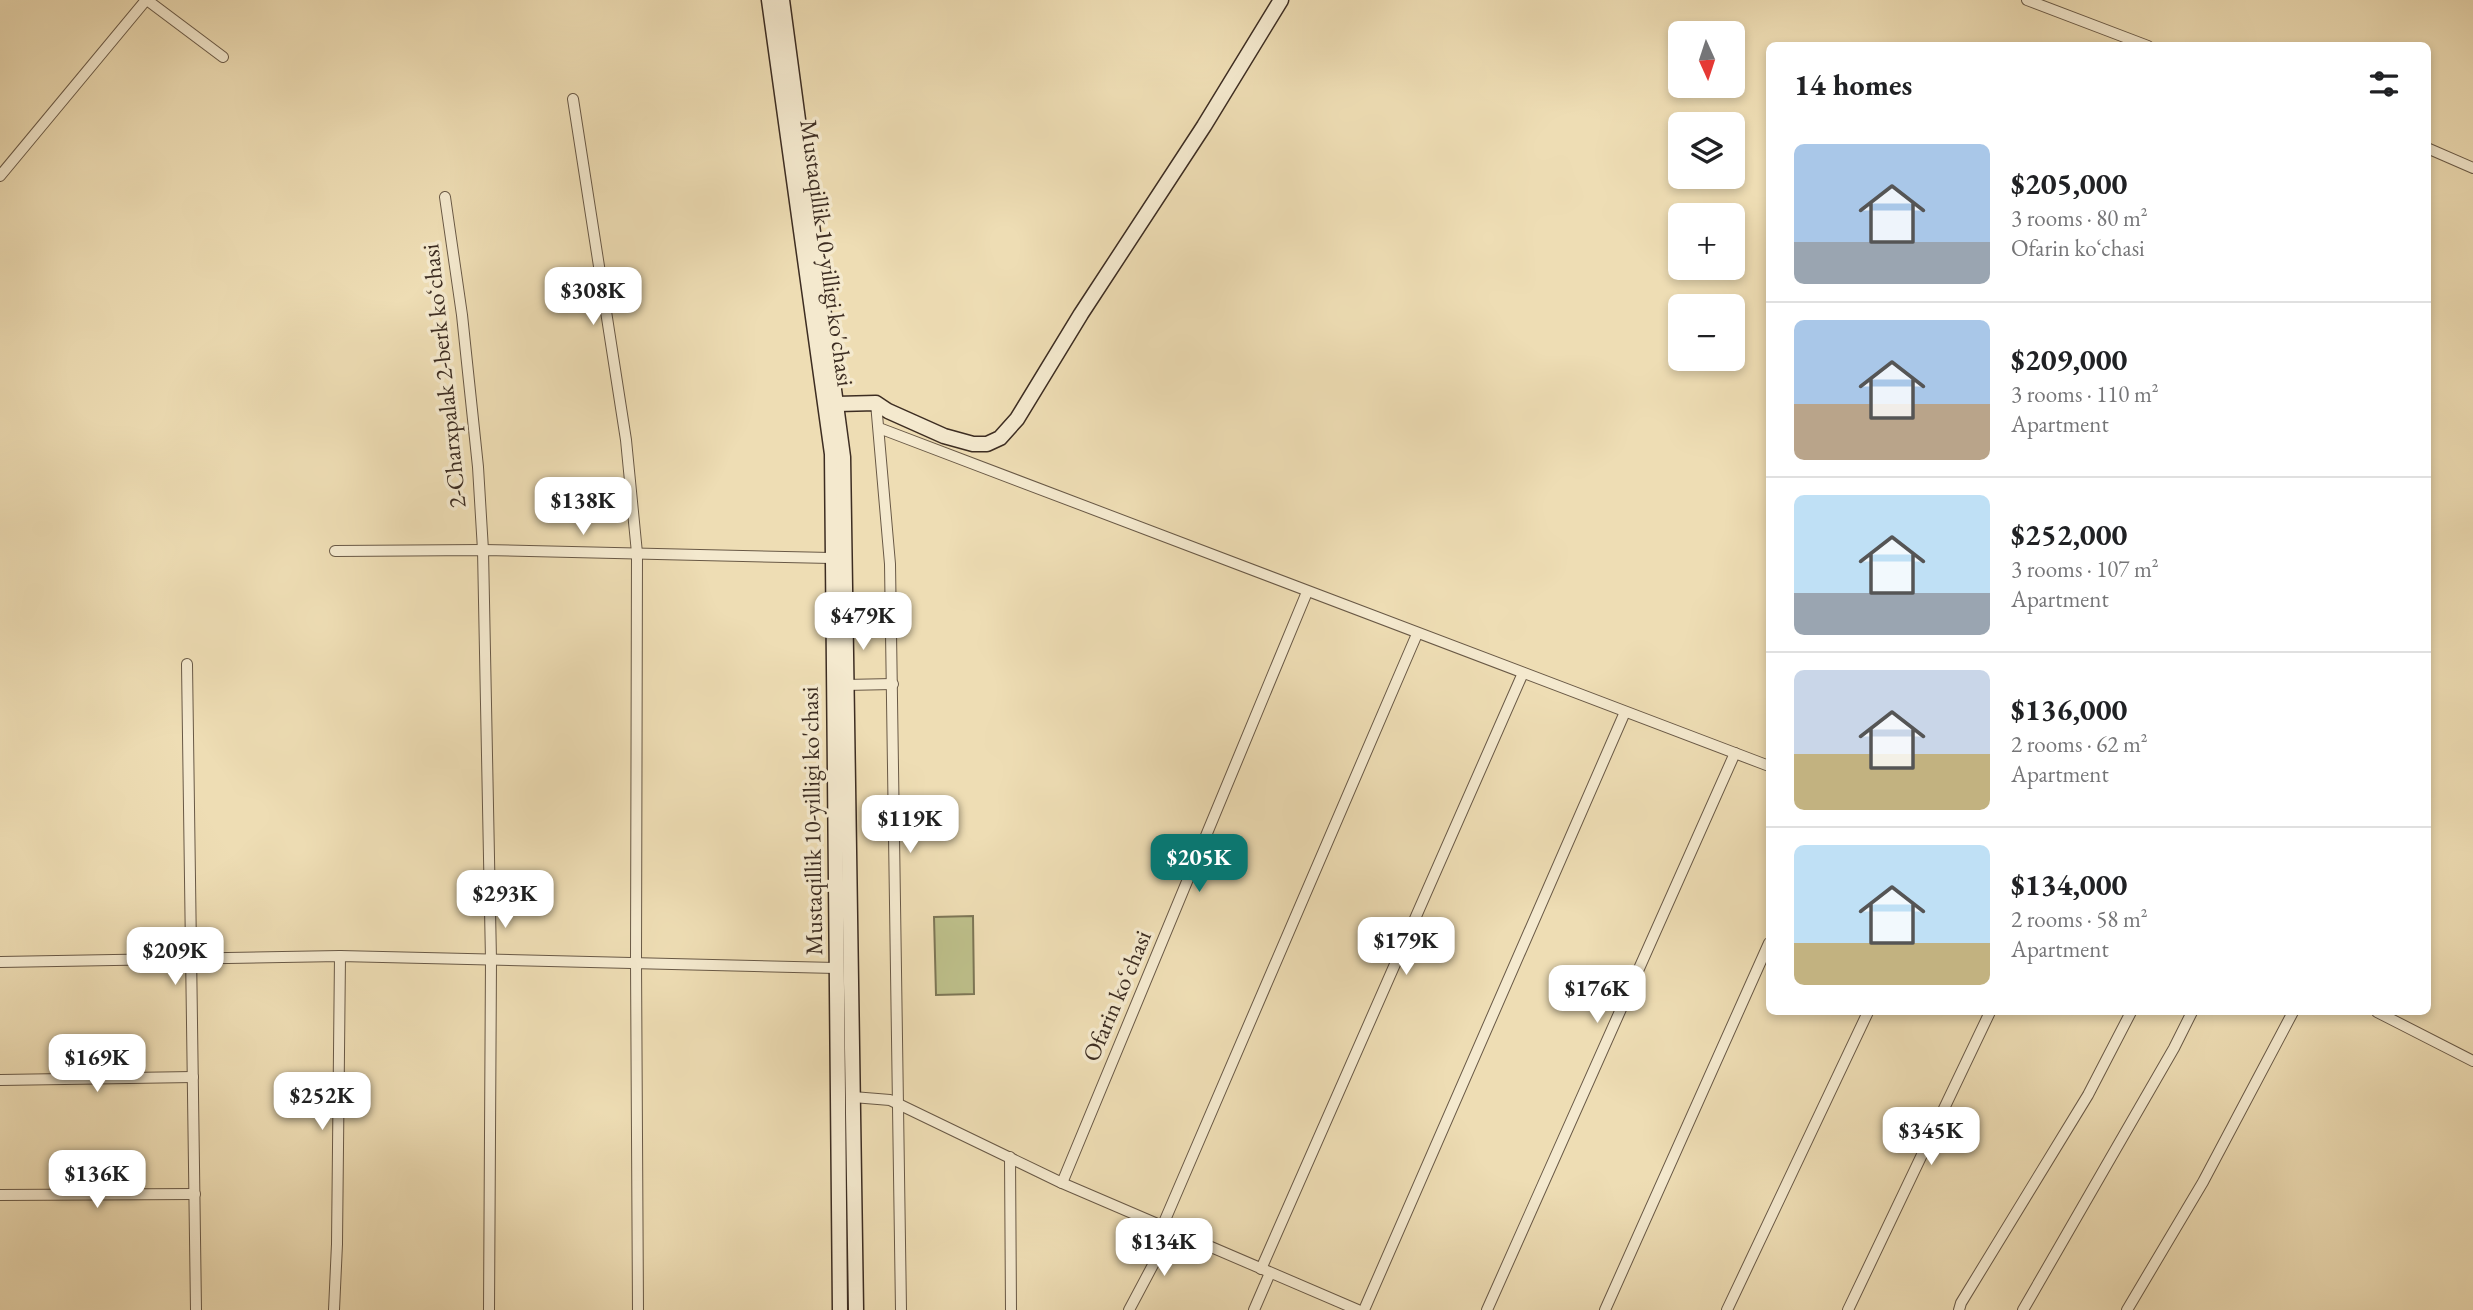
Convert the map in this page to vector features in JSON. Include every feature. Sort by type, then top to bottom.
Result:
[{"type":"main road","name":"Mustaqillik 10-yilligi ko'chasi","points":[[769,0],[832,454],[840,1310]]},
{"type":"main road","name":"Mustaqillik 10-yilligi ko'chasi","points":[[782,0],[843,457],[852,684],[860,1098],[856,1310]]},
{"type":"main road","points":[[837,404],[876,403],[888,411],[954,439],[973,444],[1000,438],[1017,419],[1281,0]]},
{"type":"street","points":[[0,176],[146,0],[223,57]]},
{"type":"street","points":[[2027,0],[2137,42]]},
{"type":"street","points":[[573,99],[626,440],[637,553],[638,1310]]},
{"type":"street","points":[[2431,150],[2473,168]]},
{"type":"street","name":"2-Charxpalak 2-berk koʻchasi","points":[[445,197],[463,315],[483,550],[491,960],[489,1310]]},
{"type":"street","points":[[876,403],[890,564],[895,1102],[901,1310]]},
{"type":"street","points":[[878,428],[1766,765]]},
{"type":"street","points":[[335,551],[483,550],[831,558]]},
{"type":"street","name":"Ofarin koʻchasi","points":[[1062,1183],[1307,592]]},
{"type":"street","points":[[1129,1310],[1167,1229],[1418,634]]},
{"type":"street","points":[[187,664],[196,1310]]},
{"type":"street","points":[[1254,1310],[1266,1271],[1523,673]]},
{"type":"street","points":[[852,684],[893,684]]},
{"type":"street","points":[[1364,1310],[1625,712]]},
{"type":"street","points":[[1487,1310],[1735,753]]},
{"type":"street","points":[[1605,1310],[1766,950]]},
{"type":"street","points":[[334,1310],[340,956]]},
{"type":"street","points":[[0,962],[340,956],[836,968]]},
{"type":"street","points":[[1727,1310],[1867,1015]]},
{"type":"street","points":[[1847,1310],[1989,1015]]},
{"type":"street","points":[[1959,1310],[2088,1095],[2129,1015]]},
{"type":"street","points":[[2023,1310],[2190,1015]]},
{"type":"street","points":[[2127,1310],[2203,1182],[2291,1015]]},
{"type":"street","points":[[2383,1015],[2473,1060]]},
{"type":"street","points":[[0,1080],[193,1077]]},
{"type":"street","points":[[860,1098],[895,1102],[1062,1183],[1358,1310]]},
{"type":"street","points":[[1010,1157],[1011,1310]]},
{"type":"street","points":[[0,1195],[195,1194]]},
{"type":"green space","points":[[973,916],[974,994],[936,995],[934,917]]}]
